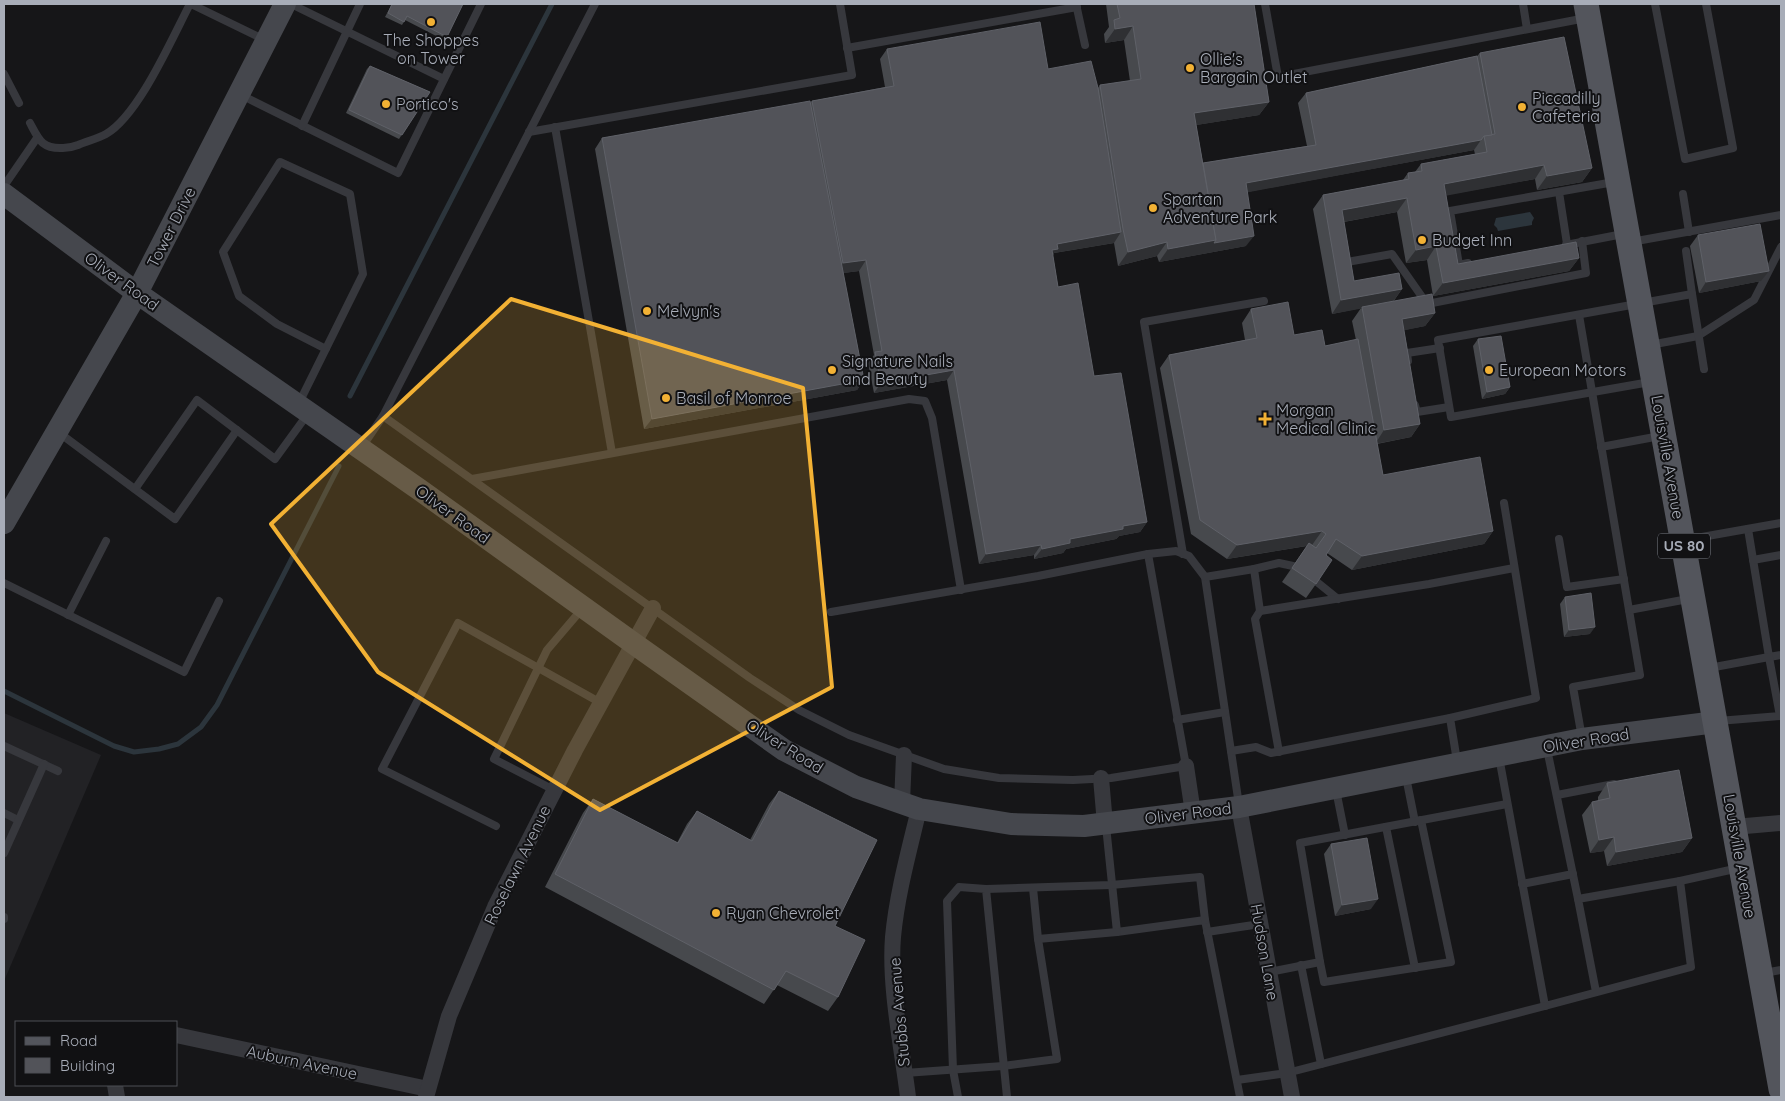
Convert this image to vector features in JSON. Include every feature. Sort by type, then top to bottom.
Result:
[{"type":"main road","name":"Louisville Avenue","points":[[1587,11],[1707,668],[1734,828],[1742,868],[1771,972],[1781,1089]]},
{"type":"street","name":"Tower Drive","points":[[4,523],[137,293],[285,4]]},
{"type":"street","name":"Oliver Road","points":[[4,194],[137,293],[361,449],[784,750],[856,787],[910,806],[1011,824],[1084,826],[1105,824],[1239,807],[1582,739],[1716,722]]},
{"type":"street","name":"Roselawn Avenue","points":[[427,1093],[449,1016],[494,908],[554,790],[653,608]]},
{"type":"street","name":"Stubbs Avenue","points":[[904,755],[910,806],[893,938],[894,988],[908,1097]]},
{"type":"street","points":[[1186,766],[1192,813]]},
{"type":"street","points":[[1101,778],[1105,824]]},
{"type":"street","name":"Hudson Lane","points":[[1239,807],[1292,1097]]},
{"type":"street","points":[[1734,828],[1781,823]]},
{"type":"street","name":"Auburn Avenue","points":[[178,1035],[427,1093]]},
{"type":"lane","points":[[30,123],[37,138],[44,145],[52,149],[72,147],[107,133],[131,113],[190,4],[266,41]]},
{"type":"lane","points":[[290,4],[444,79]]},
{"type":"lane","points":[[302,126],[360,4]]},
{"type":"lane","points":[[239,94],[398,173],[481,4]]},
{"type":"lane","points":[[361,449],[383,416],[595,4]]},
{"type":"lane","points":[[529,132],[852,75],[840,4]]},
{"type":"lane","points":[[1265,4],[1278,77],[1526,29],[1587,11]]},
{"type":"lane","points":[[1523,4],[1526,29]]},
{"type":"lane","points":[[1655,4],[1685,159],[1733,148],[1706,4]]},
{"type":"lane","points":[[847,48],[1077,5],[1084,45]]},
{"type":"lane","points":[[4,74],[19,103]]},
{"type":"lane","points":[[555,127],[612,453]]},
{"type":"lane","points":[[4,186],[37,138]]},
{"type":"lane","points":[[134,489],[197,400],[275,459],[304,409],[326,349],[363,274],[350,194],[280,162],[223,252],[239,296],[277,324],[326,349]]},
{"type":"lane","points":[[1479,261],[1459,265],[1450,211],[1618,181]]},
{"type":"lane","points":[[1559,192],[1567,244]]},
{"type":"lane","points":[[1682,194],[1689,232]]},
{"type":"lane","points":[[1557,246],[1582,241],[1689,232],[1781,215]]},
{"type":"lane","points":[[1347,262],[1392,254],[1427,304],[1586,273],[1582,241]]},
{"type":"lane","points":[[1648,345],[1698,336],[1754,300],[1781,247]]},
{"type":"lane","points":[[1686,251],[1704,369]]},
{"type":"lane","points":[[1654,382],[1451,418],[1438,340],[1692,294]]},
{"type":"lane","points":[[1182,554],[1144,322],[1264,301]]},
{"type":"lane","points":[[1579,315],[1640,675],[1573,687],[1582,739]]},
{"type":"lane","points":[[1410,373],[1407,353],[1440,348]]},
{"type":"lane","points":[[1413,392],[1417,412],[1449,407]]},
{"type":"lane","points":[[472,479],[909,399],[925,401],[932,418],[961,590]]},
{"type":"lane","points":[[383,416],[750,678],[799,710],[849,735],[904,755],[944,768],[998,778],[1035,780],[1101,778],[1186,766],[1148,554]]},
{"type":"lane","points":[[57,431],[175,519],[237,430]]},
{"type":"lane","points":[[1601,447],[1664,435]]},
{"type":"lane","points":[[1231,751],[1256,747],[1271,753],[1278,752],[1450,718],[1536,698],[1504,503]]},
{"type":"lane","points":[[1683,540],[1781,524]]},
{"type":"lane","points":[[1716,722],[1781,719],[1779,698],[1769,657],[1748,529]]},
{"type":"lane","points":[[1560,539],[1567,587],[1624,579]]},
{"type":"lane","points":[[68,615],[106,542]]},
{"type":"lane","points":[[831,612],[1176,550],[1188,556],[1205,577],[1239,807]]},
{"type":"lane","points":[[1753,560],[1781,555]]},
{"type":"lane","points":[[1205,577],[1279,563],[1293,566]]},
{"type":"lane","points":[[1278,752],[1254,619],[1260,611],[1429,584],[1514,568]]},
{"type":"lane","points":[[1254,569],[1260,611]]},
{"type":"lane","points":[[1317,582],[1338,599]]},
{"type":"lane","points":[[4,583],[184,672],[219,601]]},
{"type":"lane","points":[[1629,610],[1694,598]]},
{"type":"lane","points":[[554,790],[494,759],[547,650],[583,607]]},
{"type":"lane","points":[[496,826],[382,769],[458,623],[601,702]]},
{"type":"lane","points":[[1707,668],[1781,655]]},
{"type":"lane","points":[[1178,720],[1225,712]]},
{"type":"lane","points":[[1450,718],[1457,763]]},
{"type":"lane","points":[[4,746],[58,770]]},
{"type":"lane","points":[[1547,746],[1596,992]]},
{"type":"lane","points":[[1498,755],[1545,1006]]},
{"type":"lane","points":[[4,853],[44,764]]},
{"type":"lane","points":[[1405,774],[1418,821],[1451,962],[1324,982],[1300,843],[1344,835],[1418,821],[1507,804]]},
{"type":"lane","points":[[1557,795],[1620,783]]},
{"type":"lane","points":[[1336,788],[1344,835]]},
{"type":"lane","points":[[4,813],[18,820]]},
{"type":"lane","points":[[1105,824],[1117,932]]},
{"type":"lane","points":[[1386,827],[1414,968]]},
{"type":"lane","points":[[1578,899],[1742,868]]},
{"type":"lane","points":[[1522,884],[1573,874]]},
{"type":"lane","points":[[958,1097],[954,1070],[947,901],[959,888],[986,889],[1111,885],[1200,877],[1207,932],[1240,1097]]},
{"type":"lane","points":[[1237,1080],[1287,1073],[1691,967],[1680,881]]},
{"type":"lane","points":[[905,1073],[1003,1066],[1057,1059],[1038,939],[1033,888]]},
{"type":"lane","points":[[986,889],[1006,1097]]},
{"type":"lane","points":[[1038,939],[1117,932],[1205,920]]},
{"type":"lane","points":[[1207,932],[1260,924]]},
{"type":"lane","points":[[1269,972],[1320,962]]},
{"type":"lane","points":[[1301,966],[1321,1064]]},
{"type":"highlighted area","points":[[511,299],[803,388],[832,687],[600,810],[378,672],[271,524]]},
{"type":"shaded area","points":[[1530,212],[1534,218],[1532,225],[1498,231],[1494,225],[1496,218]]},
{"type":"shaded area","points":[[4,713],[101,755],[4,981]]},
{"type":"building","name":"The Shoppes on Tower","points":[[392,4],[463,4],[447,37],[407,16],[404,22],[388,13]]},
{"type":"building","points":[[1117,4],[1254,4],[1269,102],[1194,113],[1216,240],[1168,249],[1167,242],[1128,252],[1100,85],[1141,79],[1133,26],[1115,29],[1114,20],[1120,18]]},
{"type":"building","points":[[1040,22],[1048,69],[1091,61],[1098,88],[1121,232],[1057,244],[1058,249],[1052,250],[1058,287],[1078,283],[1094,376],[1121,373],[1147,522],[1123,526],[1123,529],[1070,539],[1070,543],[1042,549],[1041,545],[986,554],[954,370],[881,383],[875,352],[882,351],[866,260],[843,263],[812,101],[894,86],[887,49]]},
{"type":"building","points":[[1564,37],[1592,168],[1547,176],[1544,165],[1444,184],[1458,264],[1576,242],[1579,258],[1443,283],[1436,246],[1416,250],[1407,198],[1342,210],[1354,281],[1399,273],[1402,289],[1341,300],[1323,195],[1409,179],[1408,173],[1422,171],[1421,164],[1487,152],[1484,136],[1495,134],[1480,53]]},
{"type":"building","points":[[1477,56],[1492,135],[1484,136],[1481,140],[1246,183],[1254,236],[1214,243],[1216,240],[1203,163],[1316,145],[1306,93]]},
{"type":"building","name":"Portico's","points":[[370,66],[430,92],[402,135],[349,110]]},
{"type":"building","points":[[810,101],[864,380],[652,419],[602,138]]},
{"type":"building","points":[[1760,224],[1769,271],[1706,282],[1698,235]]},
{"type":"building","points":[[1432,294],[1435,313],[1402,319],[1420,424],[1384,430],[1362,307]]},
{"type":"building","name":"Morgan Medical Clinic","points":[[1288,302],[1294,335],[1322,330],[1325,346],[1358,339],[1383,475],[1480,457],[1493,531],[1362,556],[1336,539],[1326,555],[1332,560],[1316,584],[1292,568],[1309,543],[1316,548],[1326,534],[1322,531],[1237,545],[1200,520],[1169,355],[1257,338],[1251,309]]},
{"type":"building","name":"European Motors","points":[[1501,336],[1510,387],[1487,392],[1478,339]]},
{"type":"building","points":[[1591,593],[1595,627],[1569,630],[1565,597]]},
{"type":"building","points":[[1679,770],[1692,838],[1616,852],[1614,837],[1599,840],[1592,802],[1610,798],[1607,783]]},
{"type":"building","name":"Ryan Chevrolet","points":[[779,791],[877,840],[835,926],[865,940],[838,997],[786,971],[774,990],[555,874],[593,799],[678,843],[697,811],[752,841]]},
{"type":"building","points":[[1367,838],[1378,899],[1342,905],[1331,844]]},
{"type":"waterway","points":[[350,396],[552,4]]},
{"type":"waterway","points":[[4,691],[114,746],[134,752],[159,749],[178,744],[201,727],[217,705],[339,466]]},
{"type":"place","name":"The Shoppes on Tower","points":[[431,22]]},
{"type":"place","name":"Ollie's Bargain Outlet","points":[[1190,68]]},
{"type":"place","name":"Portico's","points":[[386,104]]},
{"type":"place","name":"Piccadilly Cafeteria","points":[[1522,107]]},
{"type":"place","name":"Spartan Adventure Park","points":[[1153,208]]},
{"type":"place","name":"Budget Inn","points":[[1422,240]]},
{"type":"place","name":"Melvyn's","points":[[647,311]]},
{"type":"place","name":"Signature Nails and Beauty","points":[[832,370]]},
{"type":"place","name":"European Motors","points":[[1489,370]]},
{"type":"place","name":"Basil of Monroe","points":[[666,398]]},
{"type":"place","name":"Morgan Medical Clinic","points":[[1265,419]]},
{"type":"place","name":"Ryan Chevrolet","points":[[716,913]]}]
